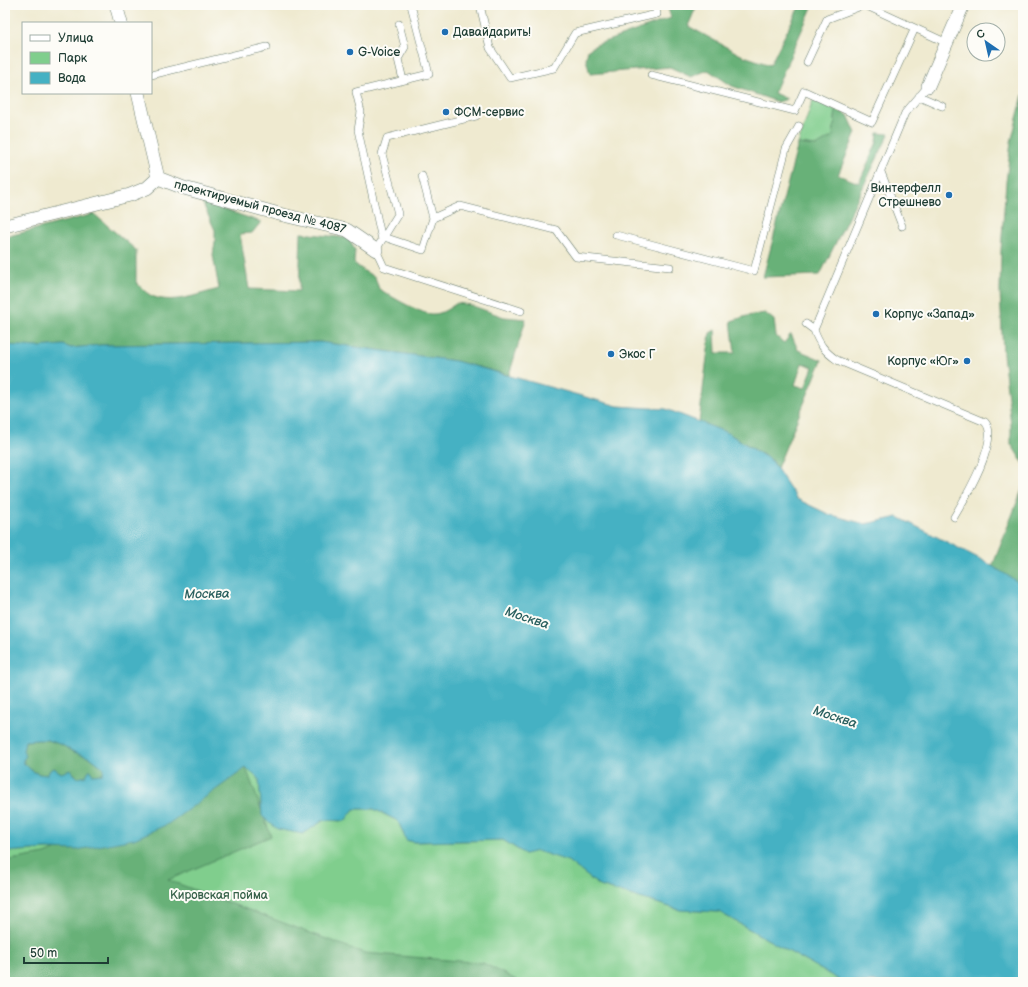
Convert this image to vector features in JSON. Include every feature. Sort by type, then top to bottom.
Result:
[{"type":"street","points":[[116,5],[121,22]]},
{"type":"street","points":[[928,86],[963,5]]},
{"type":"street","points":[[138,94],[158,178]]},
{"type":"street","name":"проектируемый проезд № 4087","points":[[5,226],[130,195],[147,188],[158,178],[184,188],[279,214],[347,230],[381,242]]},
{"type":"lane","points":[[411,5],[428,74],[356,92],[360,112],[358,130],[381,242],[384,267],[520,311]]},
{"type":"lane","points":[[480,5],[490,48],[510,78],[554,68],[575,33],[657,14],[655,5]]},
{"type":"lane","points":[[807,62],[827,19],[864,5],[947,43]]},
{"type":"lane","points":[[399,24],[405,47],[398,59],[403,80]]},
{"type":"lane","points":[[651,74],[795,110],[804,91],[872,122],[915,28]]},
{"type":"lane","points":[[152,75],[267,47]]},
{"type":"lane","points":[[814,330],[905,113],[928,86]]},
{"type":"lane","points":[[919,96],[942,106]]},
{"type":"lane","points":[[381,242],[398,214],[382,154],[387,138],[476,116]]},
{"type":"lane","points":[[616,235],[754,271],[786,149],[799,126]]},
{"type":"lane","points":[[881,172],[902,226]]},
{"type":"lane","points":[[381,242],[423,250],[433,218],[422,176]]},
{"type":"lane","points":[[433,218],[460,206],[556,230],[576,257],[670,267]]},
{"type":"lane","points":[[806,324],[814,330],[821,345],[828,354],[837,360],[985,422],[990,429],[990,436],[979,472],[971,489],[954,517]]},
{"type":"green space","points":[[667,5],[697,5],[688,26],[741,55],[770,65],[800,5],[813,5],[774,93],[787,99],[778,102],[732,86],[708,70],[691,77],[670,67],[590,74],[586,59],[588,50],[596,45],[671,18]]},
{"type":"green space","points":[[1023,95],[1023,463],[1011,444],[1011,425],[1003,354],[1000,291],[1001,250],[1006,182],[1011,142]]},
{"type":"green space","points":[[813,100],[836,110],[833,136],[816,146],[798,144]]},
{"type":"green space","points":[[836,110],[848,115],[856,133],[838,175],[859,183],[877,142],[878,133],[889,134],[820,275],[763,277],[798,144],[816,146],[833,136]]},
{"type":"green space","points":[[202,202],[261,222],[252,233],[240,234],[249,289],[299,291],[301,233],[348,238],[355,250],[354,263],[375,277],[379,289],[422,312],[437,314],[457,303],[470,305],[504,317],[526,319],[509,375],[456,361],[320,342],[100,345],[71,348],[63,345],[38,347],[5,345],[5,237],[94,214],[136,250],[136,282],[144,291],[158,298],[184,298],[219,289],[213,255],[215,230]]},
{"type":"green space","points":[[765,313],[774,320],[776,336],[784,343],[791,334],[798,350],[822,360],[777,468],[772,460],[728,433],[699,422],[710,333],[715,330],[716,353],[735,353],[731,321],[747,316]],"holes":[[[802,363],[813,367],[805,388],[795,385]]]},
{"type":"green space","points":[[1023,487],[1023,585],[992,567]]},
{"type":"green space","points":[[48,740],[91,758],[104,768],[103,774],[78,778],[72,771],[61,773],[54,768],[45,775],[34,772],[24,763],[23,751],[25,741]]},
{"type":"green space","name":"Кировская пойма","points":[[246,768],[259,779],[262,816],[303,834],[324,820],[344,821],[354,809],[374,809],[398,821],[406,840],[414,842],[503,840],[525,854],[537,850],[568,861],[600,886],[680,910],[719,912],[843,982],[5,982],[5,852],[46,849],[77,850]]},
{"type":"green space","points":[[246,768],[271,836],[168,880],[364,953],[483,963],[520,982],[5,982],[5,861],[45,854]]},
{"type":"water","name":"Москва","points":[[320,342],[456,361],[618,406],[666,409],[728,433],[772,461],[797,499],[828,514],[865,524],[898,517],[984,561],[1023,585],[1023,982],[843,982],[719,912],[680,910],[600,886],[568,861],[537,851],[525,854],[503,840],[414,842],[406,840],[398,821],[374,809],[354,809],[345,821],[324,820],[303,834],[277,829],[262,816],[259,779],[246,768],[168,824],[134,839],[77,850],[46,849],[5,852],[5,345],[38,347],[63,345],[71,348],[100,345]],"holes":[[[48,740],[91,758],[104,768],[103,774],[93,775],[91,770],[89,770],[86,776],[78,778],[70,770],[61,773],[54,768],[50,770],[48,774],[44,775],[33,771],[23,763],[26,756],[23,751],[25,741]]]},
{"type":"place","name":"Давайдарить!","points":[[445,32]]},
{"type":"place","name":"G-Voice","points":[[350,52]]},
{"type":"place","name":"ФСМ-сервис","points":[[446,112]]},
{"type":"place","name":"Винтерфелл Стрешнево","points":[[949,195]]},
{"type":"place","name":"Корпус «Запад»","points":[[876,314]]},
{"type":"place","name":"Экос Г","points":[[611,354]]},
{"type":"place","name":"Корпус «Юг»","points":[[967,361]]}]
